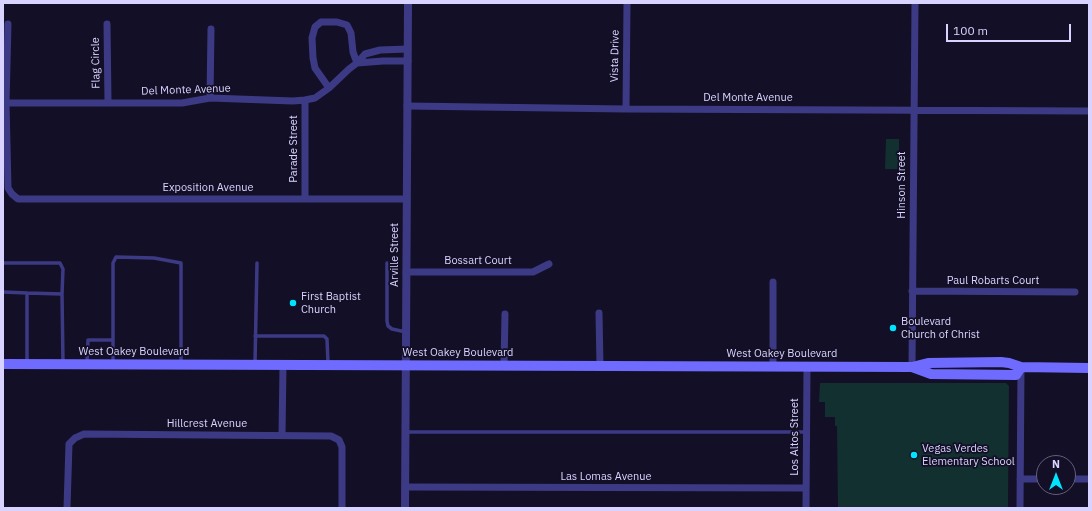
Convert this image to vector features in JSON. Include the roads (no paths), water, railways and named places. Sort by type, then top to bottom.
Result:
[{"type":"main road","name":"West Oakey Boulevard","points":[[3,364],[912,367],[928,363],[1001,362],[1021,367],[1089,368]]},
{"type":"street","name":"Arville Street","points":[[405,508],[408,3]]},
{"type":"street","name":"Vista Drive","points":[[626,108],[627,3]]},
{"type":"street","name":"Hinson Street","points":[[912,367],[914,3]]},
{"type":"street","points":[[328,88],[315,68],[312,58],[312,38],[315,27],[321,22],[337,22],[347,25],[350,33],[352,52],[357,63],[408,61]]},
{"type":"street","points":[[5,103],[8,24]]},
{"type":"street","name":"Flag Circle","points":[[107,24],[108,102]]},
{"type":"street","points":[[210,98],[211,29]]},
{"type":"street","name":"Del Monte Avenue","points":[[5,103],[182,103],[210,98],[293,101],[305,100],[314,98],[328,88],[357,63],[365,54],[380,50],[408,49]]},
{"type":"street","name":"Parade Street","points":[[305,100],[305,199]]},
{"type":"street","name":"Exposition Avenue","points":[[5,103],[8,188],[18,199],[406,199]]},
{"type":"street","name":"Del Monte Avenue","points":[[407,106],[1089,111]]},
{"type":"street","name":"Bossart Court","points":[[406,272],[533,272],[549,264]]},
{"type":"street","points":[[773,282],[773,366]]},
{"type":"street","name":"Paul Robarts Court","points":[[912,292],[1075,292]]},
{"type":"street","points":[[599,313],[600,366]]},
{"type":"street","points":[[504,365],[505,314]]},
{"type":"street","points":[[282,436],[283,365]]},
{"type":"street","name":"Los Altos Street","points":[[806,508],[807,366]]},
{"type":"street","points":[[1020,508],[1021,367]]},
{"type":"street","name":"Hillcrest Avenue","points":[[67,508],[69,444],[75,438],[84,434],[331,436],[339,440],[342,447],[342,508]]},
{"type":"street","points":[[1020,479],[1036,479]]},
{"type":"street","points":[[1076,479],[1089,479]]},
{"type":"street","name":"Las Lomas Avenue","points":[[405,487],[806,488]]},
{"type":"lane","points":[[113,364],[113,263],[116,257],[154,258],[181,263],[181,364]]},
{"type":"lane","points":[[3,263],[60,263],[63,270],[62,294],[64,364]]},
{"type":"lane","points":[[255,364],[257,263]]},
{"type":"lane","points":[[387,263],[388,326],[392,329],[406,332]]},
{"type":"lane","points":[[3,292],[62,294]]},
{"type":"lane","points":[[26,293],[27,364]]},
{"type":"lane","points":[[255,336],[324,336],[327,339],[328,365]]},
{"type":"lane","points":[[87,364],[88,340],[113,340]]},
{"type":"lane","points":[[405,432],[806,432]]},
{"type":"place","name":"First Baptist Church","points":[[293,303]]},
{"type":"place","name":"Boulevard Church of Christ","points":[[893,328]]},
{"type":"place","name":"Vegas Verdes Elementary School","points":[[914,455]]}]
